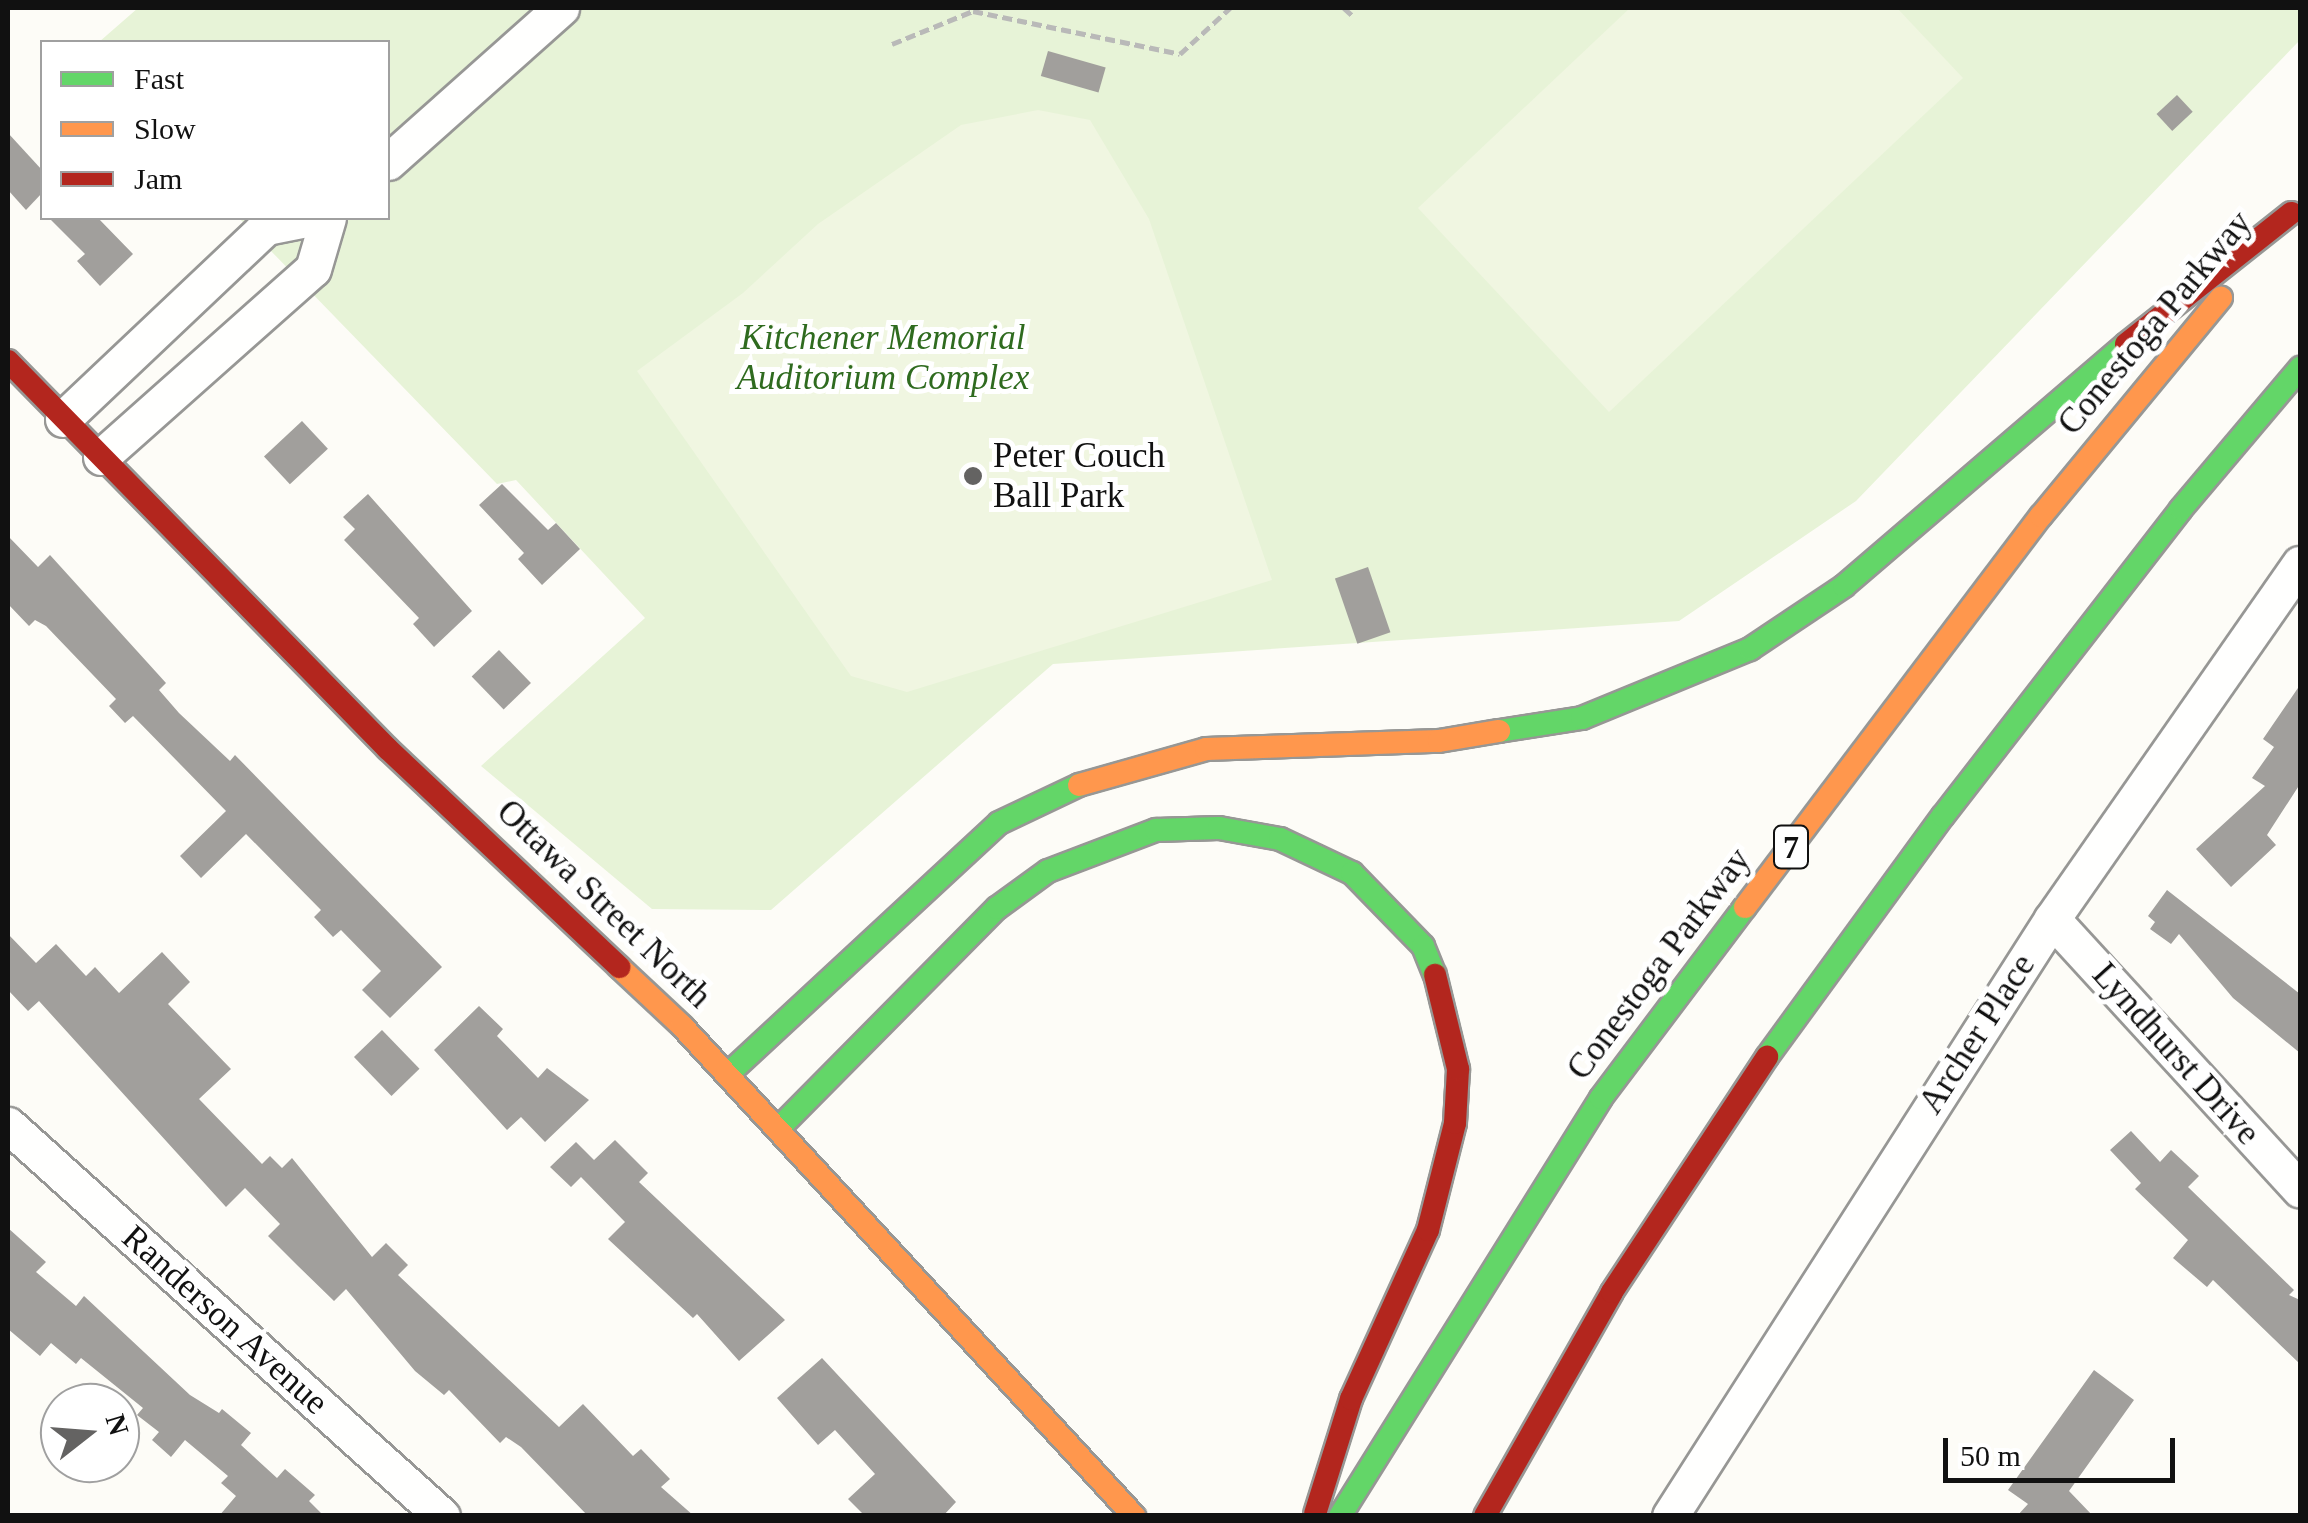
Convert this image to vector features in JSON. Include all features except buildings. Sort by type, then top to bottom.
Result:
[{"type":"main road","points":[[728,1074],[999,824],[1102,774],[1206,749],[1439,741],[1582,718],[1750,649],[1844,586],[2048,406],[2296,209]]},
{"type":"main road","name":"Conestoga Parkway","points":[[1340,1516],[1601,1098],[2040,516],[2296,209]]},
{"type":"main road","name":"Ottawa Street North","points":[[8,360],[388,749],[728,1074],[1134,1516]]},
{"type":"main road","points":[[1485,1516],[1612,1292],[1739,1096],[1942,816],[2181,509],[2300,368]]},
{"type":"main road","points":[[778,1129],[998,908],[1048,871],[1100,846],[1156,830],[1218,828],[1280,839],[1352,873],[1423,946],[1446,1000],[1458,1069],[1454,1124],[1428,1230],[1351,1399],[1315,1516]]},
{"type":"main road","points":[[1540,1472],[1612,1292]]},
{"type":"street","points":[[390,160],[561,8]]},
{"type":"street","points":[[63,419],[266,227],[301,220]]},
{"type":"street","points":[[101,457],[313,269],[327,220]]},
{"type":"street","name":"Archer Place","points":[[1670,1516],[2052,918],[2300,564]]},
{"type":"street","name":"Lyndhurst Drive","points":[[2052,918],[2300,1190]]},
{"type":"street","name":"Randerson Avenue","points":[[8,1125],[442,1516]]},
{"type":"path","points":[[892,44],[965,11],[1180,54],[1230,8]]},
{"type":"path","points":[[1344,8],[1354,16]]},
{"type":"green space","name":"Kitchener Memorial Auditorium Complex","points":[[138,8],[2300,8],[2300,40],[1856,501],[1679,621],[1053,664],[771,910],[652,909],[481,766],[645,618],[516,480],[497,484],[241,220],[390,220],[390,40],[101,40]]},
{"type":"green space","points":[[1630,8],[1897,8],[1963,78],[1609,412],[1418,208]]},
{"type":"green space","name":"Peter Couch Ball Park","points":[[1038,110],[1090,120],[1149,219],[1272,580],[907,692],[851,676],[637,371],[743,293],[818,224],[961,125]]},
{"type":"traffic: fast","points":[[1499,731],[1582,718],[1750,649],[1844,586],[2126,344]]},
{"type":"traffic: fast","points":[[1767,1057],[1943,816],[2181,509],[2300,368]]},
{"type":"traffic: fast","points":[[728,1074],[999,823],[1079,785]]},
{"type":"traffic: fast","points":[[778,1129],[997,908],[1048,871],[1156,830],[1219,828],[1280,839],[1352,873],[1423,946],[1435,975]]},
{"type":"traffic: fast","points":[[1340,1516],[1601,1098],[1745,907]]},
{"type":"traffic: slow","points":[[1745,907],[2041,516],[2221,298]]},
{"type":"traffic: slow","points":[[1079,785],[1206,749],[1439,741],[1499,731]]},
{"type":"traffic: slow","points":[[619,967],[682,1026],[1134,1516]]},
{"type":"traffic: jam","points":[[2126,344],[2291,213]]},
{"type":"traffic: jam","points":[[8,361],[388,749],[619,967]]},
{"type":"traffic: jam","points":[[1315,1514],[1351,1399],[1428,1230],[1455,1123],[1458,1069],[1435,975]]},
{"type":"traffic: jam","points":[[1485,1516],[1612,1292],[1767,1057]]},
{"type":"place","name":"Peter Couch Ball Park","points":[[973,476]]}]
